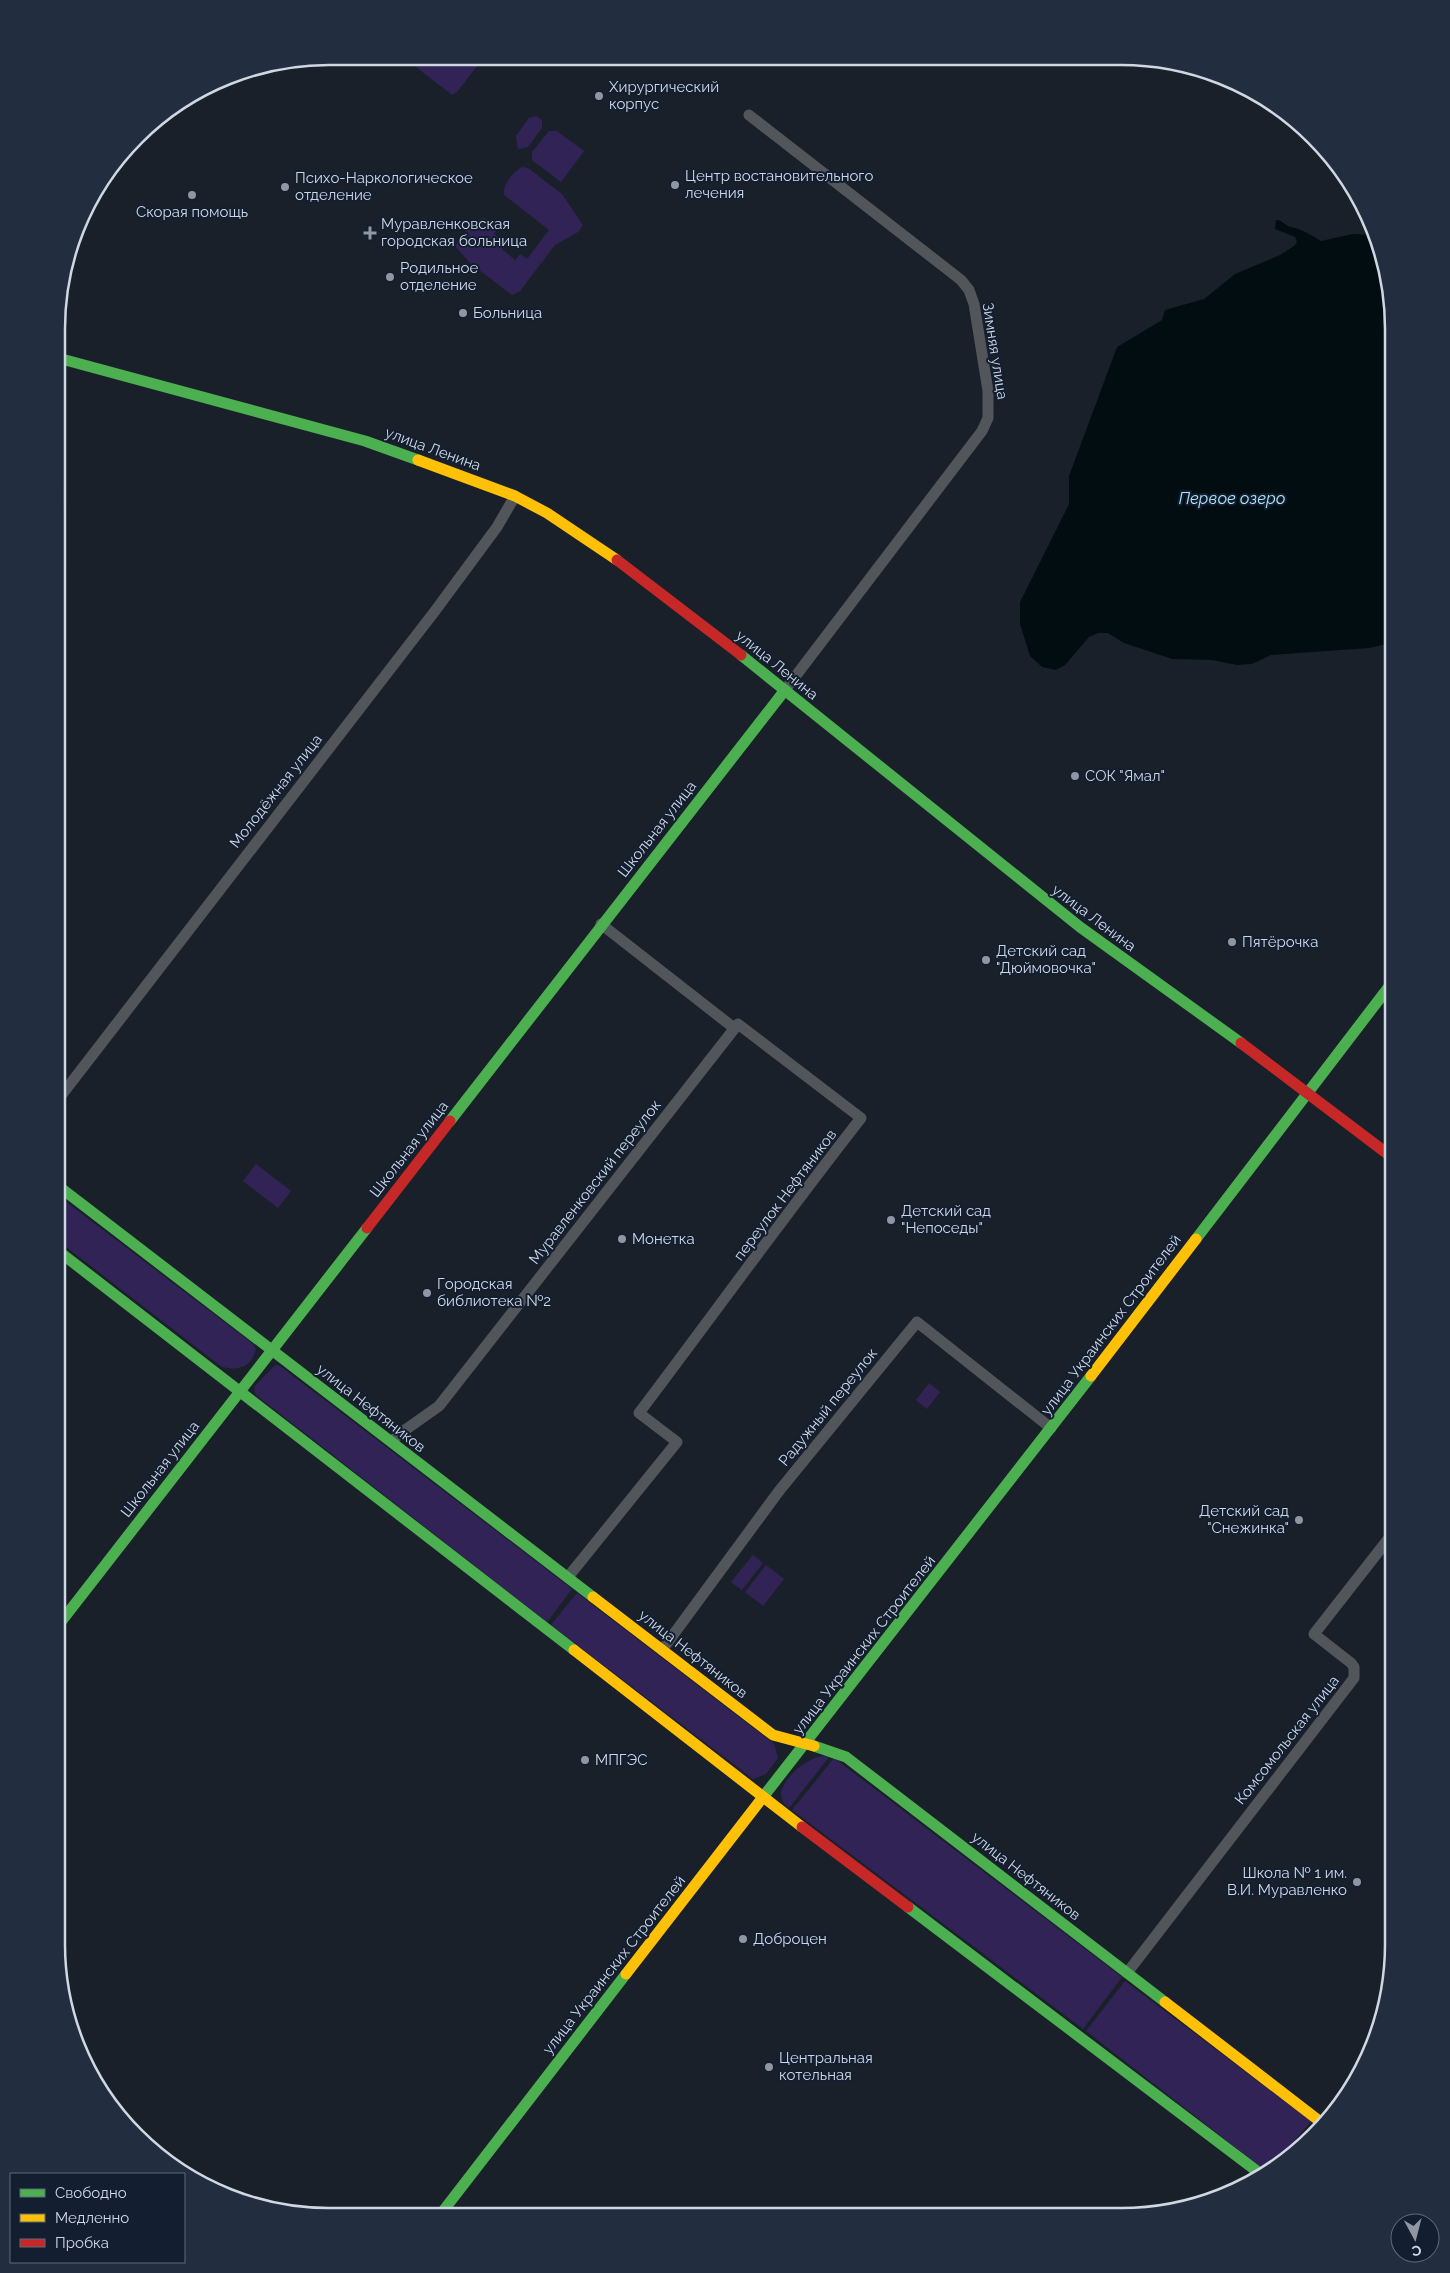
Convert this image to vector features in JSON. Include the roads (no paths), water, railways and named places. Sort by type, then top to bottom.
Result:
[{"type":"main road","name":"улица Ленина","points":[[65,360],[365,442],[515,496],[574,529],[630,569],[785,690],[1020,881],[1385,1151]]},
{"type":"main road","name":"Школьная улица","points":[[65,1617],[601,924],[785,690]]},
{"type":"main road","name":"улица Украинских Строителей","points":[[445,2208],[1051,1428],[1385,992]]},
{"type":"main road","name":"улица Нефтяников","points":[[65,1191],[773,1735],[835,1752],[846,1757],[1318,2120]]},
{"type":"main road","points":[[65,1256],[763,1797],[1257,2171]]},
{"type":"street","name":"Зимняя улица","points":[[749,115],[961,280],[969,290],[974,304],[988,390],[988,418],[982,432],[785,690]]},
{"type":"street","name":"Молодёжная улица","points":[[65,1091],[435,610],[497,527],[515,496]]},
{"type":"street","name":"переулок Нефтяников","points":[[568,1577],[676,1442],[639,1413],[786,1214],[861,1118],[601,924]]},
{"type":"street","name":"Муравленковский переулок","points":[[392,1442],[398,1435],[439,1406],[736,1026]]},
{"type":"street","name":"Радужный переулок","points":[[662,1650],[785,1484],[917,1322],[1051,1428]]},
{"type":"street","name":"Комсомольская улица","points":[[1127,1973],[1354,1678],[1356,1672],[1351,1662],[1314,1634],[1385,1542]]},
{"type":"water","name":"Первое озеро","points":[[1276,220],[1321,241],[1353,234],[1367,235],[1376,261],[1383,295],[1385,329],[1385,644],[1369,648],[1271,655],[1252,664],[1237,665],[1212,660],[1172,659],[1124,643],[1108,633],[1098,633],[1089,637],[1065,665],[1056,670],[1042,667],[1030,656],[1020,624],[1020,602],[1069,504],[1069,476],[1117,347],[1162,320],[1165,310],[1204,299],[1235,274],[1280,255],[1297,242],[1295,237],[1275,229]]},
{"type":"place","name":"Хирургический корпус","points":[[599,96]]},
{"type":"place","name":"Центр востановительного лечения","points":[[675,185]]},
{"type":"place","name":"Психо-Наркологическое отделение","points":[[285,187]]},
{"type":"place","name":"Скорая помощь","points":[[192,195]]},
{"type":"place","name":"Муравленковская городская больница","points":[[370,233]]},
{"type":"place","name":"Родильное отделение","points":[[390,277]]},
{"type":"place","name":"Больница","points":[[463,313]]},
{"type":"place","name":"СОК \"Ямал\"","points":[[1075,776]]},
{"type":"place","name":"Пятёрочка","points":[[1232,942]]},
{"type":"place","name":"Детский сад \"Дюймовочка\"","points":[[986,960]]},
{"type":"place","name":"Детский сад \"Непоседы\"","points":[[891,1220]]},
{"type":"place","name":"Монетка","points":[[622,1239]]},
{"type":"place","name":"Городская библиотека №2","points":[[427,1293]]},
{"type":"place","name":"Детский сад \"Снежинка\"","points":[[1299,1520]]},
{"type":"place","name":"МПГЭС","points":[[585,1760]]},
{"type":"place","name":"Школа № 1 им. В.И. Муравленко","points":[[1357,1882]]},
{"type":"place","name":"Доброцен","points":[[743,1939]]},
{"type":"place","name":"Центральная котельная","points":[[769,2067]]}]
